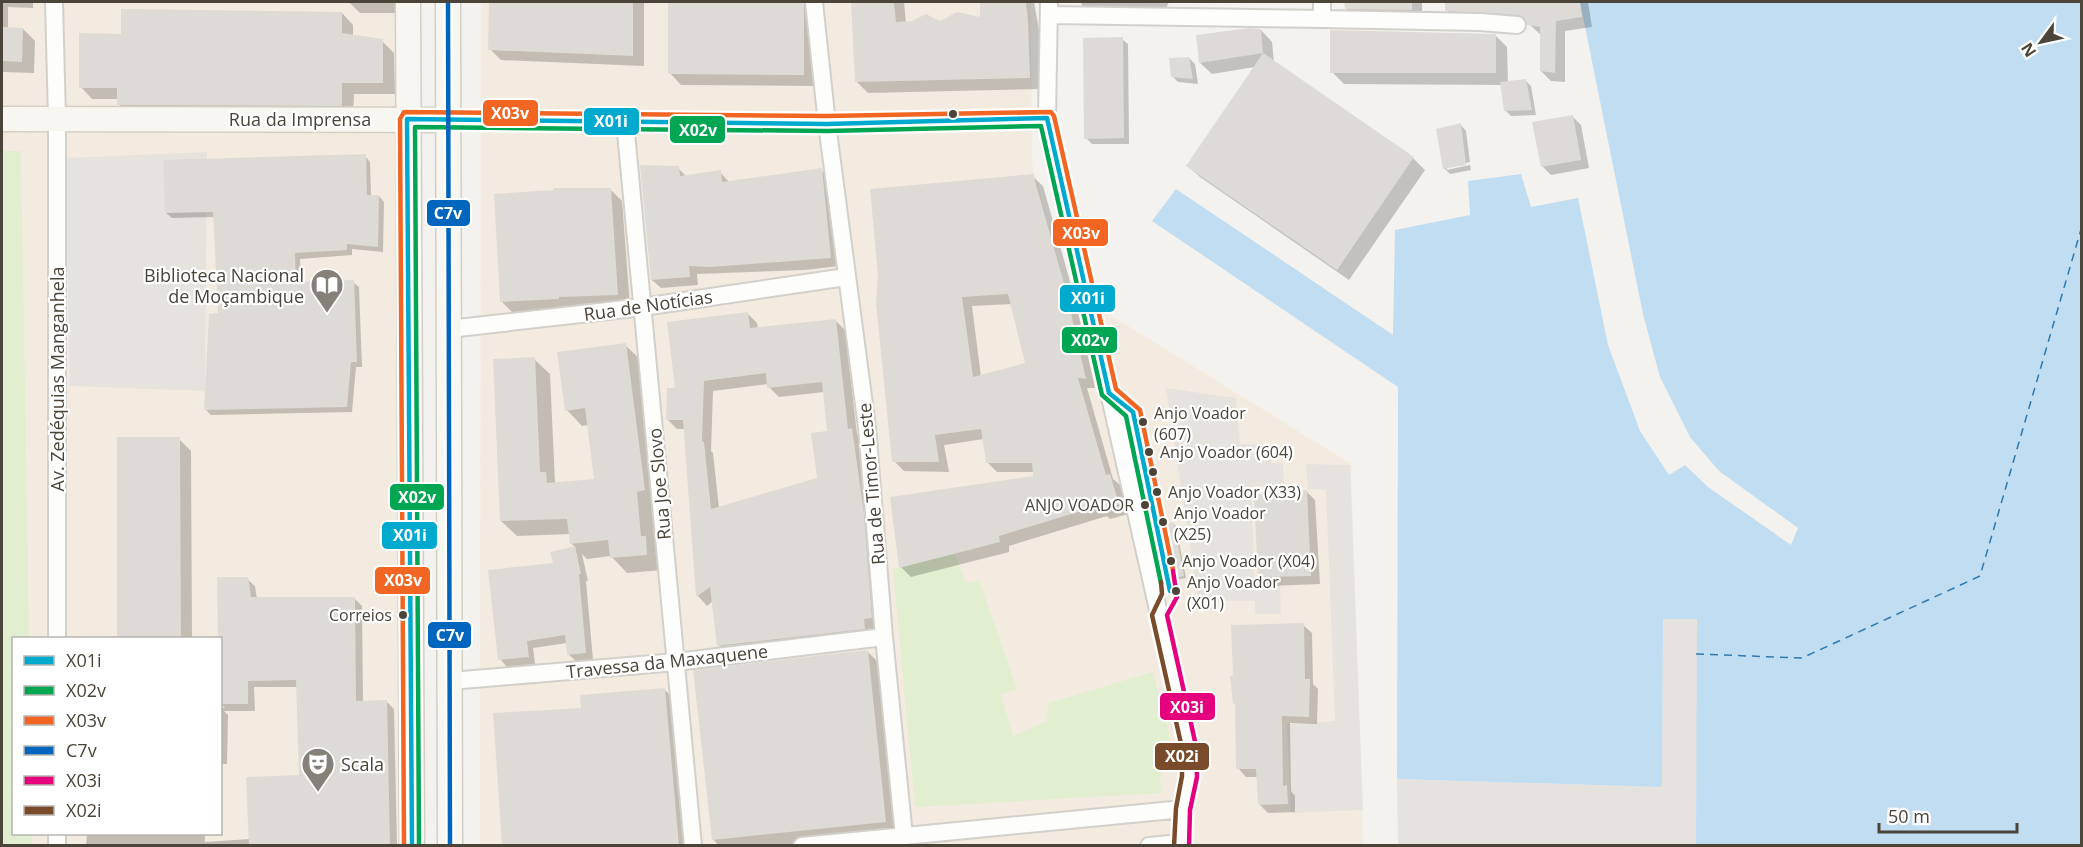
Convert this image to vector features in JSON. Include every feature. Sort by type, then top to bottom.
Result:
[{"type":"main road","points":[[408,2],[412,846]]},
{"type":"main road","points":[[448,2],[450,846]]},
{"type":"main road","name":"Rua da Imprensa","points":[[2,119],[449,120]]},
{"type":"street","name":"Av. Zedéquias Manganhela","points":[[54,2],[57,119],[57,637]]},
{"type":"street","name":"Rua de Timor-Leste","points":[[814,2],[846,277],[867,428],[904,841]]},
{"type":"street","points":[[1149,846],[1181,844],[1183,809],[1190,777],[1189,747],[1047,118],[1049,8],[1322,10],[1517,26]]},
{"type":"street","name":"Rua da Imprensa","points":[[449,120],[827,124],[1047,118]]},
{"type":"street","name":"Rua Joe Slovo","points":[[626,122],[693,846]]},
{"type":"street","name":"Rua de Notícias","points":[[449,329],[643,307],[846,277]]},
{"type":"street","name":"Travessa da Maxaquene","points":[[450,681],[676,662],[884,637]]},
{"type":"street","points":[[802,846],[904,841],[1183,809]]},
{"type":"shaded area","points":[[2,2],[398,2],[408,845],[2,846]]},
{"type":"shaded area","points":[[481,2],[1031,2],[1032,163],[1065,287],[1351,464],[1363,845],[480,846]]},
{"type":"shaded area","points":[[207,152],[205,391],[70,386],[65,158]]},
{"type":"shaded area","points":[[1166,388],[1236,398],[1240,444],[1271,444],[1271,463],[1283,463],[1284,486],[1252,486],[1254,585],[1280,585],[1281,614],[1255,614],[1255,601],[1198,600]]},
{"type":"shaded area","points":[[1306,464],[1350,465],[1363,810],[1291,813],[1287,724],[1335,721],[1326,490],[1308,489]]},
{"type":"shaded area","points":[[1663,619],[1698,619],[1696,845],[1398,845],[1397,779],[1662,787]]},
{"type":"green space","points":[[2,151],[21,151],[29,637],[12,637],[12,835],[32,835],[32,846],[2,845]]},
{"type":"green space","points":[[954,553],[966,583],[979,580],[1017,689],[1001,695],[1013,736],[1047,721],[1049,703],[1153,672],[1171,742],[1160,779],[1161,793],[915,807],[893,569]]},
{"type":"water","points":[[1580,2],[2081,2],[2081,845],[1696,845],[1697,619],[1663,619],[1662,787],[1397,779],[1398,387],[1152,221],[1176,189],[1393,335],[1395,230],[1470,215],[1468,181],[1521,174],[1531,207],[1578,198],[1608,345],[1640,431],[1669,475],[1685,465],[1708,487],[1791,545],[1798,528],[1719,471],[1690,437],[1660,377],[1643,314]]},
{"type":"building","points":[[489,2],[633,2],[633,56],[488,50]]},
{"type":"building","points":[[668,2],[804,2],[804,75],[668,74]]},
{"type":"building","points":[[851,2],[894,2],[896,22],[912,21],[926,14],[940,21],[957,12],[980,17],[980,2],[1026,2],[1030,78],[855,82]]},
{"type":"building","points":[[1344,2],[1412,2],[1412,10],[1345,9]]},
{"type":"building","points":[[1445,2],[1580,2],[1582,17],[1556,21],[1555,73],[1540,71],[1540,27],[1527,25],[1523,17],[1518,15],[1445,11]]},
{"type":"building","points":[[121,9],[342,12],[342,33],[383,39],[383,83],[342,83],[342,106],[117,105],[117,88],[79,88],[79,33],[121,34]]},
{"type":"building","points":[[2,27],[23,28],[22,62],[2,61]]},
{"type":"building","points":[[1250,28],[1261,29],[1263,53],[1199,63],[1196,35]]},
{"type":"building","points":[[1330,30],[1496,34],[1496,73],[1330,73]]},
{"type":"building","points":[[1123,37],[1124,138],[1084,139],[1083,38]]},
{"type":"building","points":[[1263,53],[1414,157],[1337,270],[1186,166]]},
{"type":"building","points":[[1189,57],[1193,79],[1171,77],[1169,58]]},
{"type":"building","points":[[1526,79],[1532,110],[1504,111],[1500,82]]},
{"type":"building","points":[[1573,115],[1581,160],[1541,167],[1532,122]]},
{"type":"building","points":[[1461,123],[1466,165],[1443,169],[1436,129]]},
{"type":"building","points":[[366,154],[367,195],[379,195],[378,247],[347,244],[347,250],[295,253],[296,282],[354,280],[357,362],[351,362],[347,407],[204,410],[209,314],[218,313],[213,212],[165,213],[163,160]]},
{"type":"building","points":[[640,165],[679,166],[680,176],[721,170],[722,182],[822,168],[831,258],[710,267],[689,266],[690,277],[651,280]]},
{"type":"building","points":[[1033,174],[1065,287],[1086,379],[1078,378],[1106,475],[1110,474],[1119,504],[1099,510],[1098,506],[999,536],[1000,542],[899,568],[890,497],[1033,476],[1032,463],[986,463],[981,429],[935,435],[939,462],[892,462],[876,303],[878,275],[870,189]],"holes":[[[1008,294],[1025,363],[973,377],[962,297]]]},
{"type":"building","points":[[553,188],[611,188],[618,295],[500,302],[494,194],[554,190]]},
{"type":"building","points":[[748,312],[750,328],[836,319],[848,429],[852,428],[864,514],[872,618],[864,619],[865,629],[717,646],[710,587],[696,597],[683,420],[666,420],[667,388],[675,388],[667,322]],"holes":[[[766,373],[767,388],[822,382],[827,431],[811,433],[817,478],[711,509],[704,442],[702,441],[704,381]]]},
{"type":"building","points":[[626,343],[645,490],[637,492],[641,536],[646,536],[647,555],[610,558],[608,540],[570,544],[567,519],[500,521],[493,359],[535,357],[540,472],[546,472],[547,483],[594,479],[585,408],[565,411],[557,352]]},
{"type":"building","points":[[117,437],[180,437],[181,637],[117,637]]},
{"type":"building","points":[[1307,490],[1311,576],[1258,577],[1254,495]]},
{"type":"building","points":[[1174,522],[1184,576],[1170,579],[1161,525]]},
{"type":"building","points":[[575,546],[581,574],[579,574],[586,653],[567,655],[565,635],[527,641],[529,657],[498,660],[488,570],[553,563],[550,552]]},
{"type":"building","points":[[217,577],[248,577],[251,597],[355,597],[356,701],[387,700],[390,846],[249,846],[246,777],[299,775],[296,680],[248,681],[248,704],[222,704],[222,637],[218,637]]},
{"type":"building","points":[[1304,623],[1305,679],[1310,679],[1309,717],[1282,716],[1283,786],[1287,785],[1288,804],[1258,805],[1256,769],[1236,769],[1235,703],[1233,704],[1230,676],[1233,675],[1231,625]]},
{"type":"building","points":[[868,650],[886,822],[712,840],[693,670]]},
{"type":"building","points":[[665,688],[679,846],[502,846],[493,713],[581,708],[580,695]]},
{"type":"ferry route","points":[[1696,654],[1802,658],[1980,576],[2082,226]]},
{"type":"transit line","name":"C7v","points":[[448,2],[450,846]]},
{"type":"transit line","name":"X03v","points":[[404,846],[400,119],[404,112],[827,116],[1051,112],[1054,116],[1116,389],[1140,410],[1173,570]]},
{"type":"transit line","name":"X01i","points":[[412,846],[407,119],[827,124],[1047,118],[1109,393],[1133,412],[1170,591]]},
{"type":"transit line","name":"X02v","points":[[419,846],[415,127],[827,131],[1041,126],[1102,395],[1126,416],[1161,583]]},
{"type":"transit line","name":"X03i","points":[[1173,571],[1177,597],[1167,615],[1196,746],[1197,777],[1190,810],[1189,846]]},
{"type":"transit line","name":"X02i","points":[[1161,582],[1162,594],[1152,615],[1182,748],[1182,776],[1176,808],[1174,846]]},
{"type":"place","name":"Biblioteca Nacional de Moçambique","points":[[327,314]]},
{"type":"place","name":"Anjo Voador (607)","points":[[1143,422]]},
{"type":"place","name":"Anjo Voador (604)","points":[[1149,452]]},
{"type":"place","name":"Anjo Voador (X33)","points":[[1157,492]]},
{"type":"place","name":"ANJO VOADOR","points":[[1145,505]]},
{"type":"place","name":"Anjo Voador (X25)","points":[[1163,522]]},
{"type":"place","name":"Anjo Voador (X04)","points":[[1171,561]]},
{"type":"place","name":"Anjo Voador (X01)","points":[[1176,591]]},
{"type":"place","name":"Correios","points":[[403,615]]},
{"type":"place","name":"Scala","points":[[318,793]]}]
